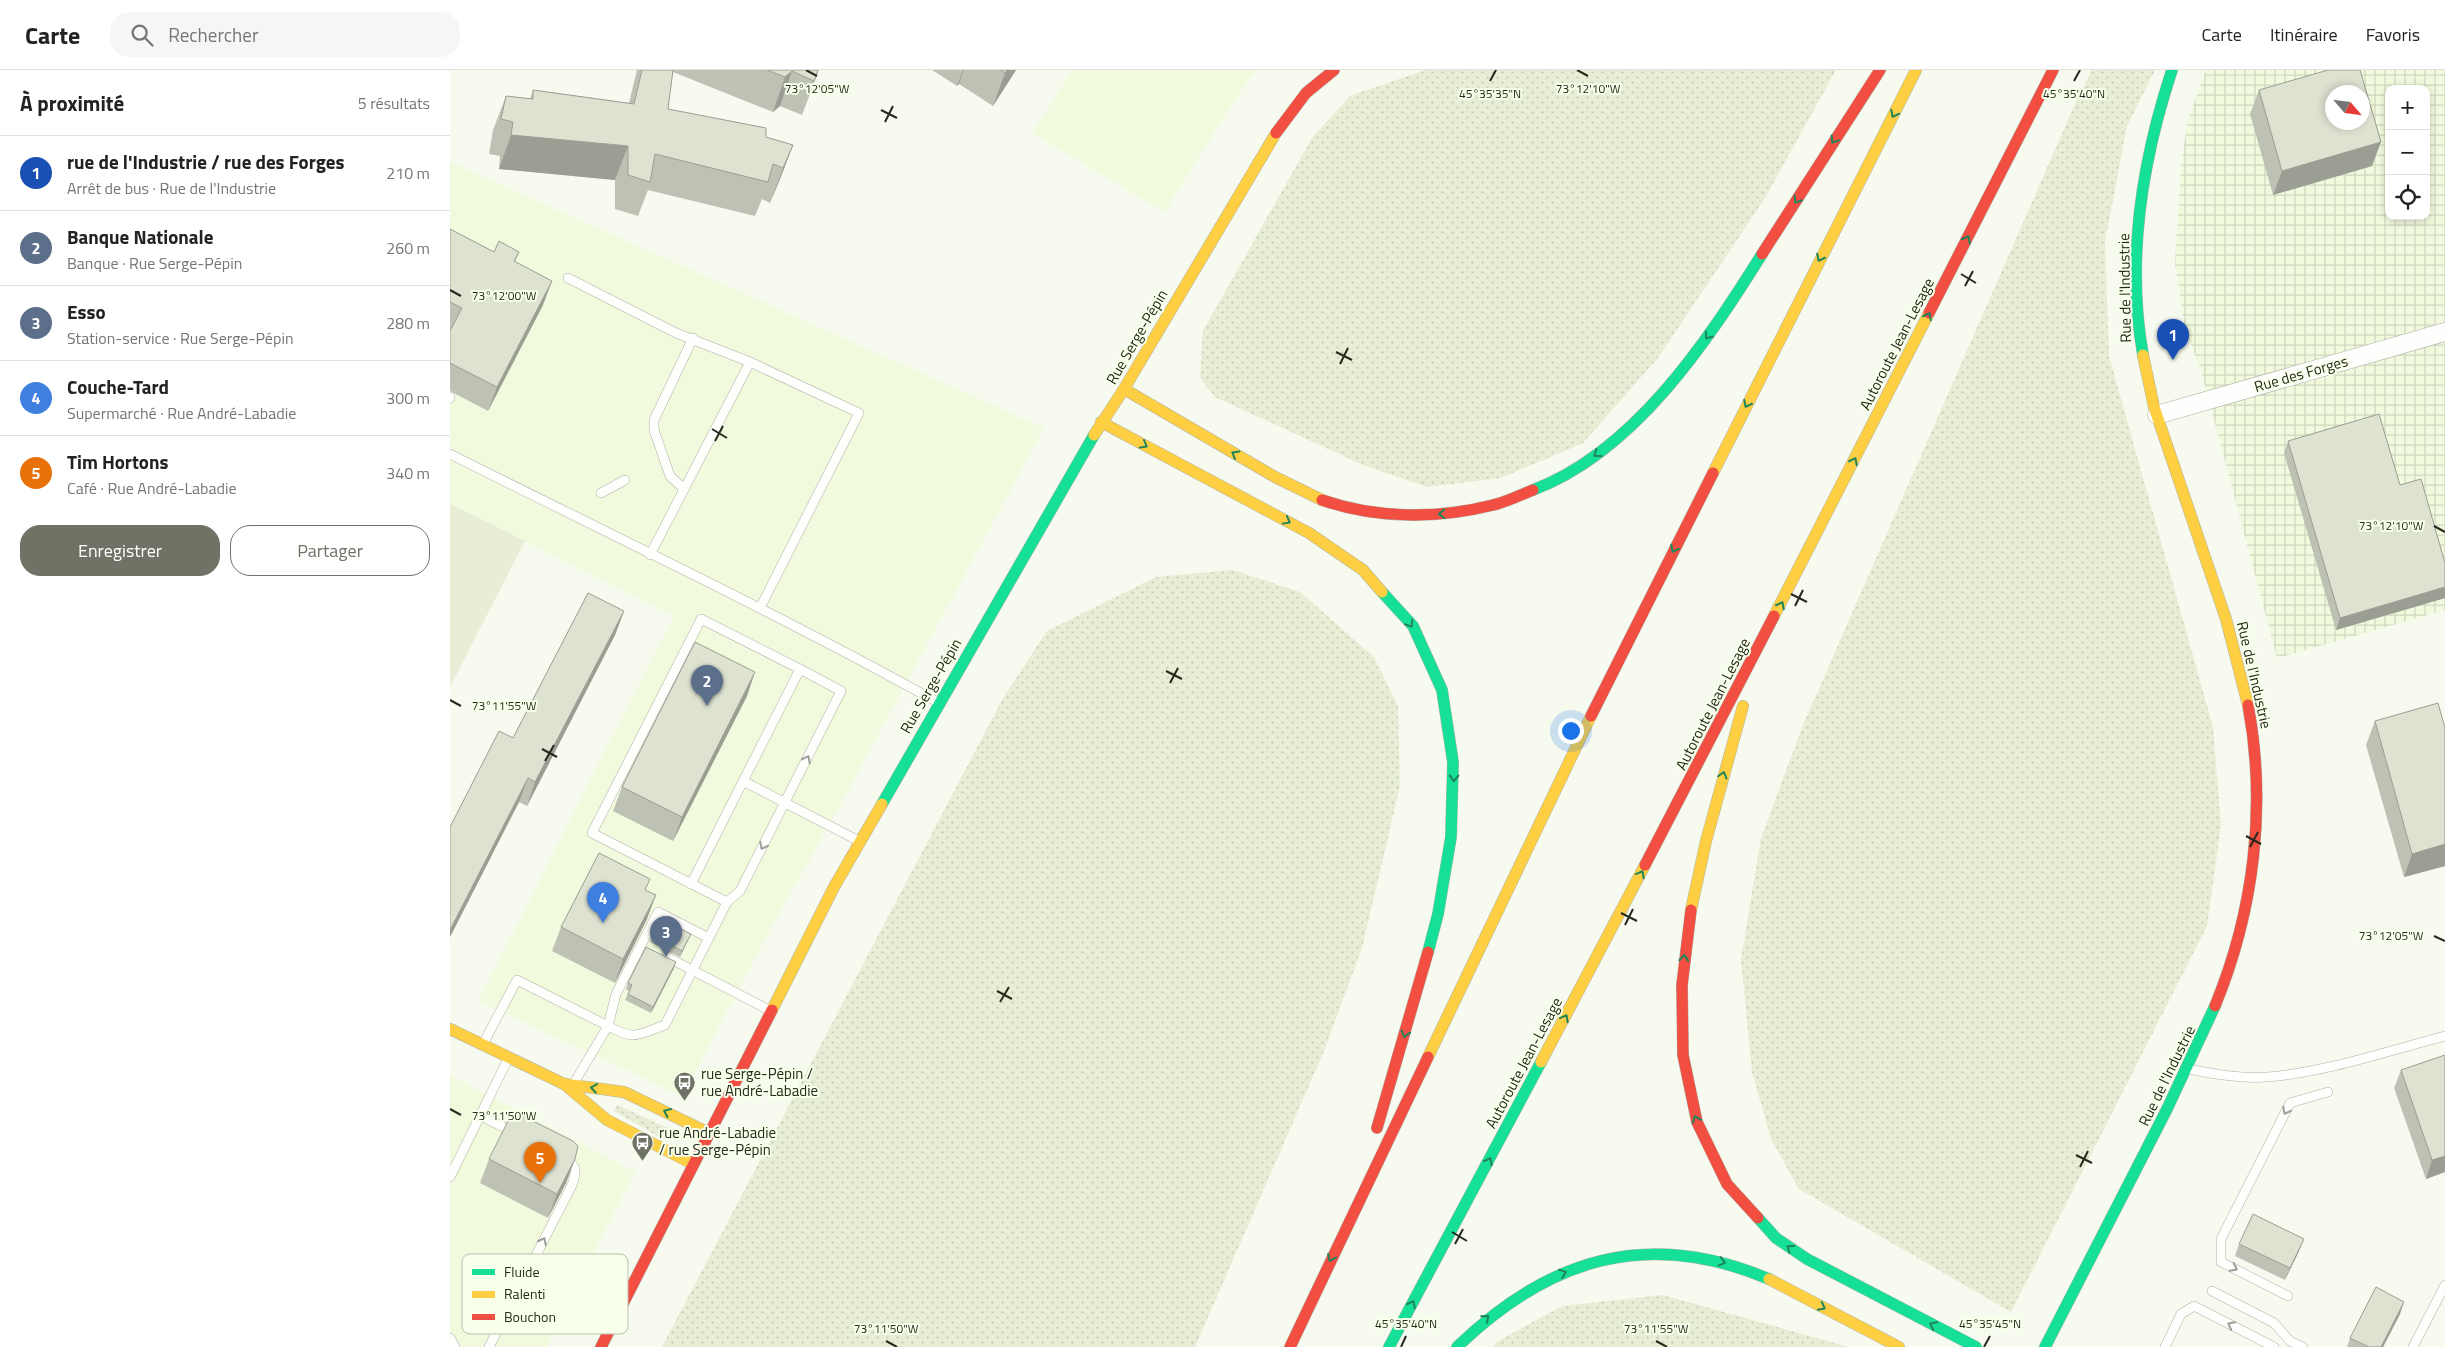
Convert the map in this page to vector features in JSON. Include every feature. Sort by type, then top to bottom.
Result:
[{"type":"main road","name":"Rue Serge-Pépin","points":[[628,1293],[859,841],[1101,422],[1124,389],[1268,143],[1306,93],[1334,70]]},
{"type":"main road","points":[[1124,389],[1278,478],[1334,504],[1374,512],[1428,514],[1471,511],[1524,496],[1559,479],[1596,455],[1631,426],[1668,387],[1726,311],[1880,70]]},
{"type":"main road","points":[[1290,1347],[1574,749],[1916,70]]},
{"type":"main road","name":"Autoroute Jean-Lesage","points":[[1388,1347],[1586,981],[1758,649],[2053,70]]},
{"type":"main road","name":"Rue de l'Industrie","points":[[2045,1347],[2188,1069],[2223,990],[2244,922],[2254,856],[2256,775],[2248,705],[2240,670],[2148,386],[2141,346],[2137,289],[2138,238],[2149,152],[2160,105],[2172,70]]},
{"type":"main road","points":[[1101,422],[1301,529],[1363,571],[1381,588],[1406,618],[1438,677],[1451,724],[1454,758],[1454,799],[1446,864],[1427,958],[1352,1214]]},
{"type":"main road","points":[[1758,649],[1706,839],[1686,939],[1680,1036],[1681,1056],[1692,1105],[1705,1142],[1725,1182],[1749,1213],[1778,1239],[1814,1264],[1976,1347]]},
{"type":"main road","points":[[450,1029],[569,1086],[608,1120],[693,1164]]},
{"type":"main road","points":[[569,1086],[624,1092],[709,1133]]},
{"type":"main road","points":[[1457,1347],[1501,1306],[1558,1275],[1612,1258],[1663,1254],[1706,1258],[1746,1270],[1899,1347]]},
{"type":"main road","name":"Rue Serge-Pépin","points":[[601,1347],[608,1334]]},
{"type":"street","name":"Rue des Forges","points":[[2157,415],[2445,332]]},
{"type":"lane","points":[[568,278],[676,333],[693,338],[750,362],[859,413],[760,608]]},
{"type":"lane","points":[[684,490],[670,476],[654,430],[654,420],[693,338]]},
{"type":"lane","points":[[650,555],[750,362]]},
{"type":"lane","points":[[450,454],[760,608],[939,703]]},
{"type":"lane","points":[[602,494],[625,480]]},
{"type":"lane","points":[[483,1044],[516,980],[624,1035],[635,1036],[665,1025],[727,902],[740,891],[841,691],[701,619],[592,833],[727,902]]},
{"type":"lane","points":[[691,884],[800,670]]},
{"type":"lane","points":[[744,781],[859,841]]},
{"type":"lane","points":[[569,1086],[608,1026],[616,994],[658,912],[709,938]]},
{"type":"lane","points":[[641,944],[771,1011]]},
{"type":"lane","points":[[2188,1069],[2234,1076],[2267,1077],[2286,1075],[2305,1072],[2445,1036]]},
{"type":"lane","points":[[450,1177],[510,1057]]},
{"type":"lane","points":[[2288,1296],[2222,1262],[2222,1239],[2290,1103],[2328,1092]]},
{"type":"lane","points":[[480,1116],[522,1137]]},
{"type":"lane","points":[[537,1254],[576,1175],[574,1163],[551,1151]]},
{"type":"lane","points":[[2413,1347],[2445,1285]]},
{"type":"lane","points":[[2212,1292],[2274,1323],[2288,1344],[2303,1347]]},
{"type":"lane","points":[[2165,1347],[2181,1314],[2194,1306],[2274,1347]]},
{"type":"lane","points":[[489,1347],[496,1334]]},
{"type":"lane","points":[[450,1338],[455,1347]]},
{"type":"shaded area","points":[[1073,70],[1257,70],[1247,81],[1164,212],[1032,133]]},
{"type":"shaded area","points":[[1425,70],[1836,70],[1765,198],[1658,358],[1583,443],[1501,478],[1427,487],[1363,465],[1215,397],[1200,378],[1203,331],[1312,138],[1350,96]]},
{"type":"shaded area","points":[[2092,70],[2155,70],[2127,126],[2105,242],[2109,356],[2213,727],[2221,825],[2207,926],[2011,1312],[1799,1189],[1771,1139],[1752,1072],[1741,960],[1761,838],[1803,725],[2075,104]]},
{"type":"shaded area","points":[[2206,70],[2445,70],[2445,610],[2277,658],[2201,370],[2185,329],[2175,263],[2181,167],[2187,123]]},
{"type":"shaded area","points":[[450,162],[1044,428],[837,811],[773,924],[685,1092],[680,1095],[478,1001],[674,616],[450,504]]},
{"type":"shaded area","points":[[450,504],[525,541],[450,687]]},
{"type":"shaded area","points":[[1233,570],[1300,592],[1374,657],[1398,706],[1400,786],[1362,948],[1324,1051],[1195,1347],[662,1347],[1003,698],[1047,631],[1156,577]]},
{"type":"shaded area","points":[[450,1075],[635,1172],[594,1254],[462,1254],[462,1334],[554,1334],[547,1347],[450,1347]]},
{"type":"shaded area","points":[[617,1105],[668,1128],[663,1139],[614,1111]]},
{"type":"shaded area","points":[[1663,1295],[1849,1347],[1493,1347],[1498,1341],[1562,1306]]},
{"type":"building","points":[[642,70],[673,70],[668,109],[766,128],[766,137],[793,145],[783,168],[773,164],[768,182],[655,154],[650,182],[628,175],[628,146],[511,135],[513,122],[501,119],[506,96],[533,99],[533,90],[634,104]]},
{"type":"building","points":[[767,70],[818,70],[814,81],[792,71],[785,77]]},
{"type":"building","points":[[2328,70],[2360,70],[2364,85],[2325,85],[2325,130],[2370,130],[2370,104],[2381,142],[2282,171],[2259,90]]},
{"type":"building","points":[[450,229],[494,252],[499,241],[519,252],[514,261],[552,281],[497,387],[450,363],[450,331],[462,308],[450,302]]},
{"type":"building","points":[[2379,414],[2400,485],[2421,479],[2445,563],[2445,587],[2340,618],[2288,441]]},
{"type":"building","points":[[588,593],[624,611],[535,782],[528,778],[450,930],[450,827],[499,731],[513,738]]},
{"type":"building","points":[[695,642],[755,672],[682,817],[622,787]]},
{"type":"building","points":[[2438,703],[2445,728],[2445,844],[2412,854],[2375,721]]},
{"type":"building","points":[[599,853],[650,879],[645,890],[656,895],[623,959],[561,927]]},
{"type":"building","points":[[661,919],[691,934],[682,951],[652,935]]},
{"type":"building","points":[[646,947],[676,962],[653,1007],[628,994],[632,985],[628,983]]},
{"type":"building","points":[[2445,1055],[2445,1156],[2432,1160],[2401,1070]]},
{"type":"building","points":[[513,1111],[573,1141],[578,1146],[575,1159],[557,1194],[489,1159]]},
{"type":"building","points":[[2253,1214],[2304,1239],[2290,1268],[2239,1244]]},
{"type":"building","points":[[2376,1287],[2404,1302],[2381,1347],[2369,1347],[2350,1338]]},
{"type":"traffic: fast","points":[[2143,355],[2136,283],[2140,211],[2152,139],[2172,70]]},
{"type":"traffic: fast","points":[[1533,490],[1570,473],[1604,449],[1635,422],[1665,391],[1692,357],[1741,288],[1762,254]]},
{"type":"traffic: fast","points":[[882,804],[1094,435]]},
{"type":"traffic: fast","points":[[1382,592],[1413,626],[1442,690],[1453,762],[1451,837],[1438,914],[1428,952]]},
{"type":"traffic: fast","points":[[2045,1347],[2167,1109],[2215,1006]]},
{"type":"traffic: fast","points":[[1389,1347],[1541,1062]]},
{"type":"traffic: fast","points":[[1758,1218],[1776,1238],[1807,1259],[1976,1347]]},
{"type":"traffic: fast","points":[[1457,1347],[1492,1316],[1528,1292],[1564,1273],[1602,1260],[1641,1255],[1682,1256],[1725,1264],[1769,1279]]},
{"type":"traffic: slow","points":[[1713,473],[1916,70]]},
{"type":"traffic: slow","points":[[1094,435],[1124,389],[1276,133]]},
{"type":"traffic: slow","points":[[1774,616],[1929,313]]},
{"type":"traffic: slow","points":[[2143,355],[2154,407],[2226,619],[2248,705]]},
{"type":"traffic: slow","points":[[1124,389],[1275,477],[1322,500]]},
{"type":"traffic: slow","points":[[1101,422],[1309,533],[1363,570],[1382,592]]},
{"type":"traffic: slow","points":[[1691,910],[1706,841],[1743,706]]},
{"type":"traffic: slow","points":[[1428,1057],[1591,716]]},
{"type":"traffic: slow","points":[[772,1010],[834,887],[882,804]]},
{"type":"traffic: slow","points":[[1541,1062],[1645,865]]},
{"type":"traffic: slow","points":[[450,1029],[564,1084],[607,1120],[693,1164]]},
{"type":"traffic: slow","points":[[564,1084],[624,1092],[709,1133]]},
{"type":"traffic: slow","points":[[1769,1279],[1899,1347]]},
{"type":"traffic: jam","points":[[1276,133],[1306,93],[1334,70]]},
{"type":"traffic: jam","points":[[1762,254],[1880,70]]},
{"type":"traffic: jam","points":[[1929,313],[2053,70]]},
{"type":"traffic: jam","points":[[1591,716],[1713,473]]},
{"type":"traffic: jam","points":[[1322,500],[1364,511],[1385,514],[1429,515],[1472,510],[1493,505],[1533,490]]},
{"type":"traffic: jam","points":[[1645,865],[1774,616]]},
{"type":"traffic: jam","points":[[2215,1006],[2239,933],[2248,896],[2253,858],[2256,820],[2256,781],[2254,743],[2248,705]]},
{"type":"traffic: jam","points":[[1691,910],[1682,985],[1683,1055],[1697,1122],[1727,1184],[1758,1218]]},
{"type":"traffic: jam","points":[[1377,1128],[1428,952]]},
{"type":"traffic: jam","points":[[628,1294],[772,1010]]},
{"type":"traffic: jam","points":[[1290,1347],[1428,1057]]},
{"type":"traffic: jam","points":[[601,1347],[608,1334]]},
{"type":"place","name":"rue de l'Industrie / rue des Forges","points":[[2173,360]]},
{"type":"place","name":"Banque Nationale","points":[[707,706]]},
{"type":"place","name":"Couche-Tard","points":[[603,923]]},
{"type":"place","name":"Esso","points":[[666,957]]},
{"type":"place","name":"rue Serge-Pépin / rue André-Labadie","points":[[685,1102]]},
{"type":"place","name":"rue André-Labadie / rue Serge-Pépin","points":[[643,1161]]},
{"type":"place","name":"Tim Hortons","points":[[540,1183]]}]
